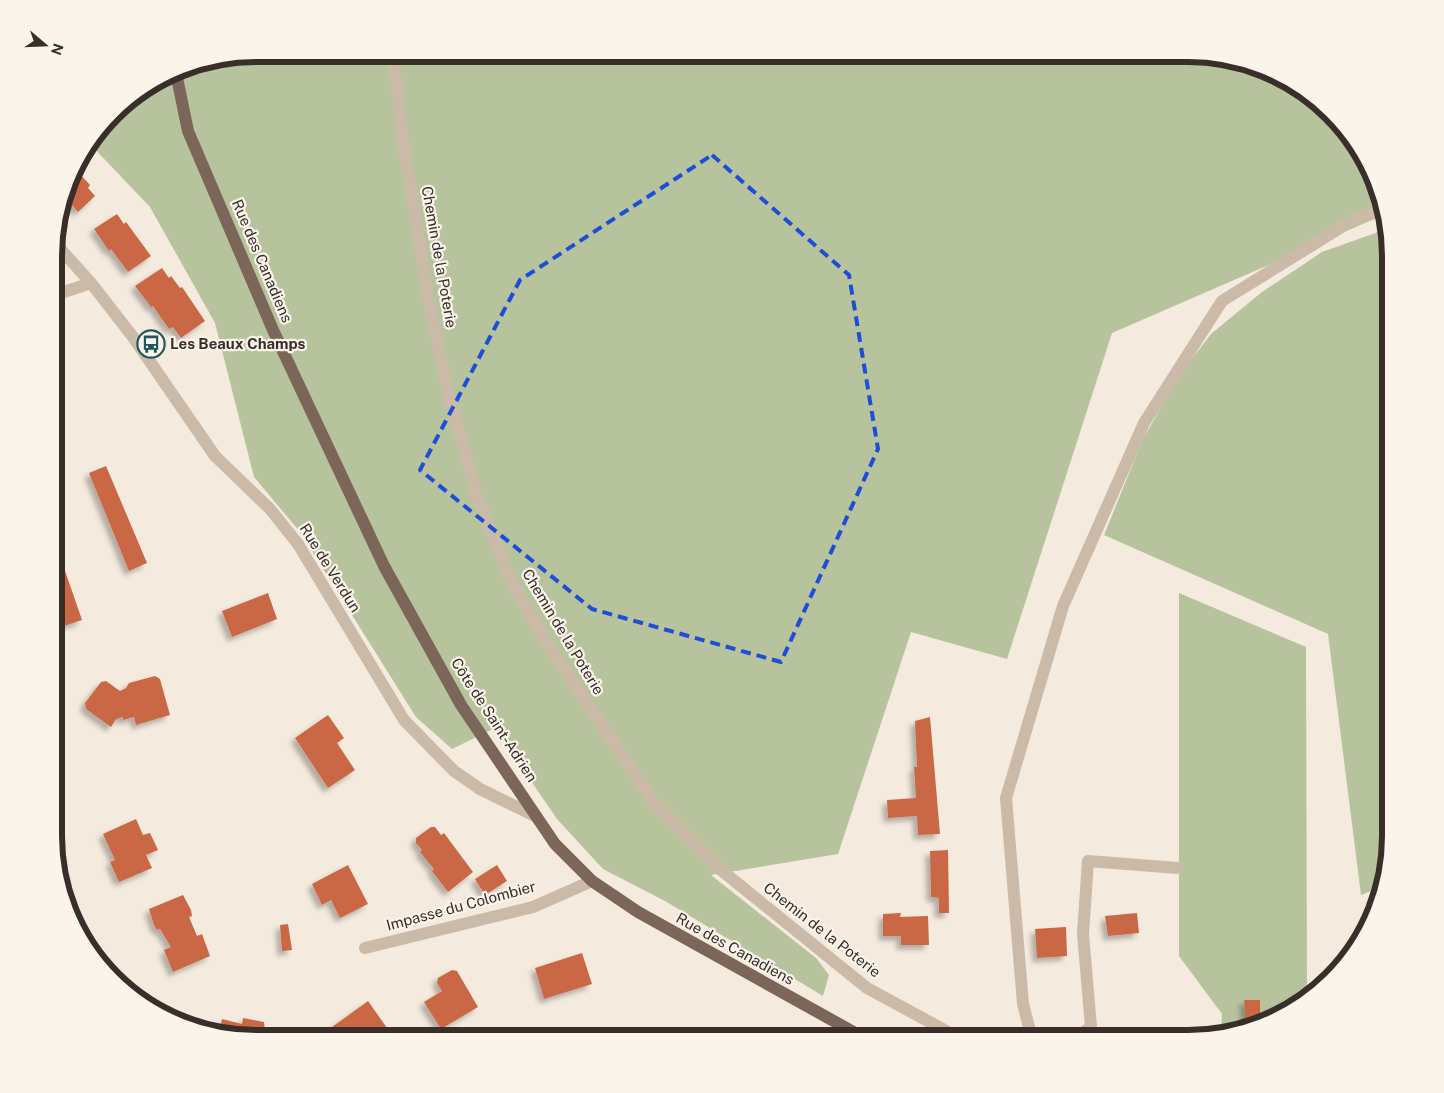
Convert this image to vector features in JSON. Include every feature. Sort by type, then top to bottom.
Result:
[{"type":"main road","name":"Rue des Canadiens","points":[[177,79],[188,131],[273,330],[384,566]]},
{"type":"main road","name":"Côte de Saint-Adrien","points":[[384,566],[461,704],[555,844],[592,881]]},
{"type":"main road","name":"Rue des Canadiens","points":[[592,881],[615,898],[665,929],[850,1030]]},
{"type":"street","name":"Chemin de la Poterie","points":[[394,62],[403,140],[429,303],[449,397],[477,496],[512,583],[550,648],[655,804],[721,870],[867,988],[944,1030]]},
{"type":"street","points":[[1030,1030],[1023,1004],[1006,798],[1063,606],[1144,423],[1222,301],[1353,220],[1377,212]]},
{"type":"street","name":"Rue de Verdun","points":[[62,251],[133,336],[215,456],[270,509],[298,544],[404,720],[454,771],[480,790],[538,817]]},
{"type":"street","points":[[62,293],[90,283]]},
{"type":"street","points":[[1087,1030],[1091,1027],[1082,934],[1088,861],[1178,868]]},
{"type":"street","name":"Impasse du Colombier","points":[[365,948],[533,907],[592,881]]},
{"type":"highlighted area","points":[[712,155],[849,275],[878,449],[781,662],[592,609],[420,470],[520,280]]},
{"type":"green space","points":[[256,62],[1188,62],[1226,66],[1262,77],[1285,88],[1316,111],[1333,128],[1356,159],[1367,182],[1378,217],[1112,333],[1007,659],[911,632],[838,854],[711,875],[816,958],[829,975],[823,996],[665,901],[603,869],[557,819],[495,728],[452,749],[416,717],[300,532],[254,477],[215,323],[150,207],[95,149],[119,119],[159,88],[182,77],[206,69],[231,64]]},
{"type":"green space","points":[[1380,231],[1382,256],[1382,837],[1380,862],[1374,890],[1361,895],[1328,634],[1104,535],[1143,439],[1179,376],[1211,334],[1262,292],[1322,252]]},
{"type":"green space","points":[[1179,593],[1306,647],[1307,989],[1274,1011],[1238,1024],[1221,1028],[1222,1014],[1179,956]]},
{"type":"building","points":[[80,174],[90,185],[88,188],[95,196],[78,212],[70,203]]},
{"type":"building","points":[[117,214],[124,224],[126,222],[151,256],[128,272],[111,249],[109,251],[94,229]]},
{"type":"building","points":[[162,268],[169,278],[171,276],[180,288],[182,287],[205,321],[181,338],[173,327],[169,329],[153,306],[151,307],[135,286]]},
{"type":"building","points":[[106,466],[147,563],[129,571],[89,473]]},
{"type":"building","points":[[62,562],[82,620],[62,627]]},
{"type":"building","points":[[268,593],[277,619],[232,637],[222,611]]},
{"type":"building","points":[[155,676],[160,679],[170,715],[136,725],[134,717],[123,720],[123,717],[116,719],[111,727],[86,709],[85,703],[101,682],[106,681],[120,691],[126,688],[129,683]]},
{"type":"building","points":[[328,715],[344,738],[337,743],[355,770],[328,788],[295,738]]},
{"type":"building","points":[[930,717],[940,834],[918,835],[917,816],[888,818],[887,800],[916,798],[914,767],[917,767],[915,721]]},
{"type":"building","points":[[136,819],[143,835],[150,833],[158,850],[146,855],[152,868],[119,882],[110,862],[115,860],[103,834]]},
{"type":"building","points":[[431,827],[435,827],[441,835],[444,833],[473,872],[448,892],[432,871],[434,869],[420,852],[422,850],[416,843],[416,838]]},
{"type":"building","points":[[948,850],[949,913],[939,913],[939,898],[931,897],[930,851]]},
{"type":"building","points":[[348,865],[368,904],[340,918],[331,900],[322,905],[312,884]]},
{"type":"building","points":[[497,865],[507,881],[485,895],[475,879]]},
{"type":"building","points":[[183,895],[191,910],[192,916],[189,917],[197,936],[202,934],[210,956],[173,972],[164,950],[171,947],[160,929],[157,930],[154,925],[149,909]]},
{"type":"building","points":[[901,913],[900,917],[928,916],[929,945],[901,945],[901,936],[883,936],[883,914]]},
{"type":"building","points":[[1137,913],[1139,933],[1108,936],[1105,916]]},
{"type":"building","points":[[288,924],[292,950],[282,951],[280,925]]},
{"type":"building","points":[[1066,927],[1067,956],[1037,958],[1035,929]]},
{"type":"building","points":[[582,953],[592,984],[544,999],[535,968]]},
{"type":"building","points":[[452,970],[457,971],[478,1007],[441,1029],[424,1002],[442,991],[437,983],[438,978]]},
{"type":"building","points":[[1244,1000],[1260,1000],[1260,1017],[1246,1021]]},
{"type":"building","points":[[368,1001],[387,1028],[384,1030],[328,1030]]},
{"type":"building","points":[[243,1018],[264,1022],[265,1030],[220,1027],[222,1019],[242,1024]]},
{"type":"building","points":[[301,1027],[301,1030],[289,1030],[289,1028]]},
{"type":"place","name":"Les Beaux Champs","points":[[151,344]]}]
